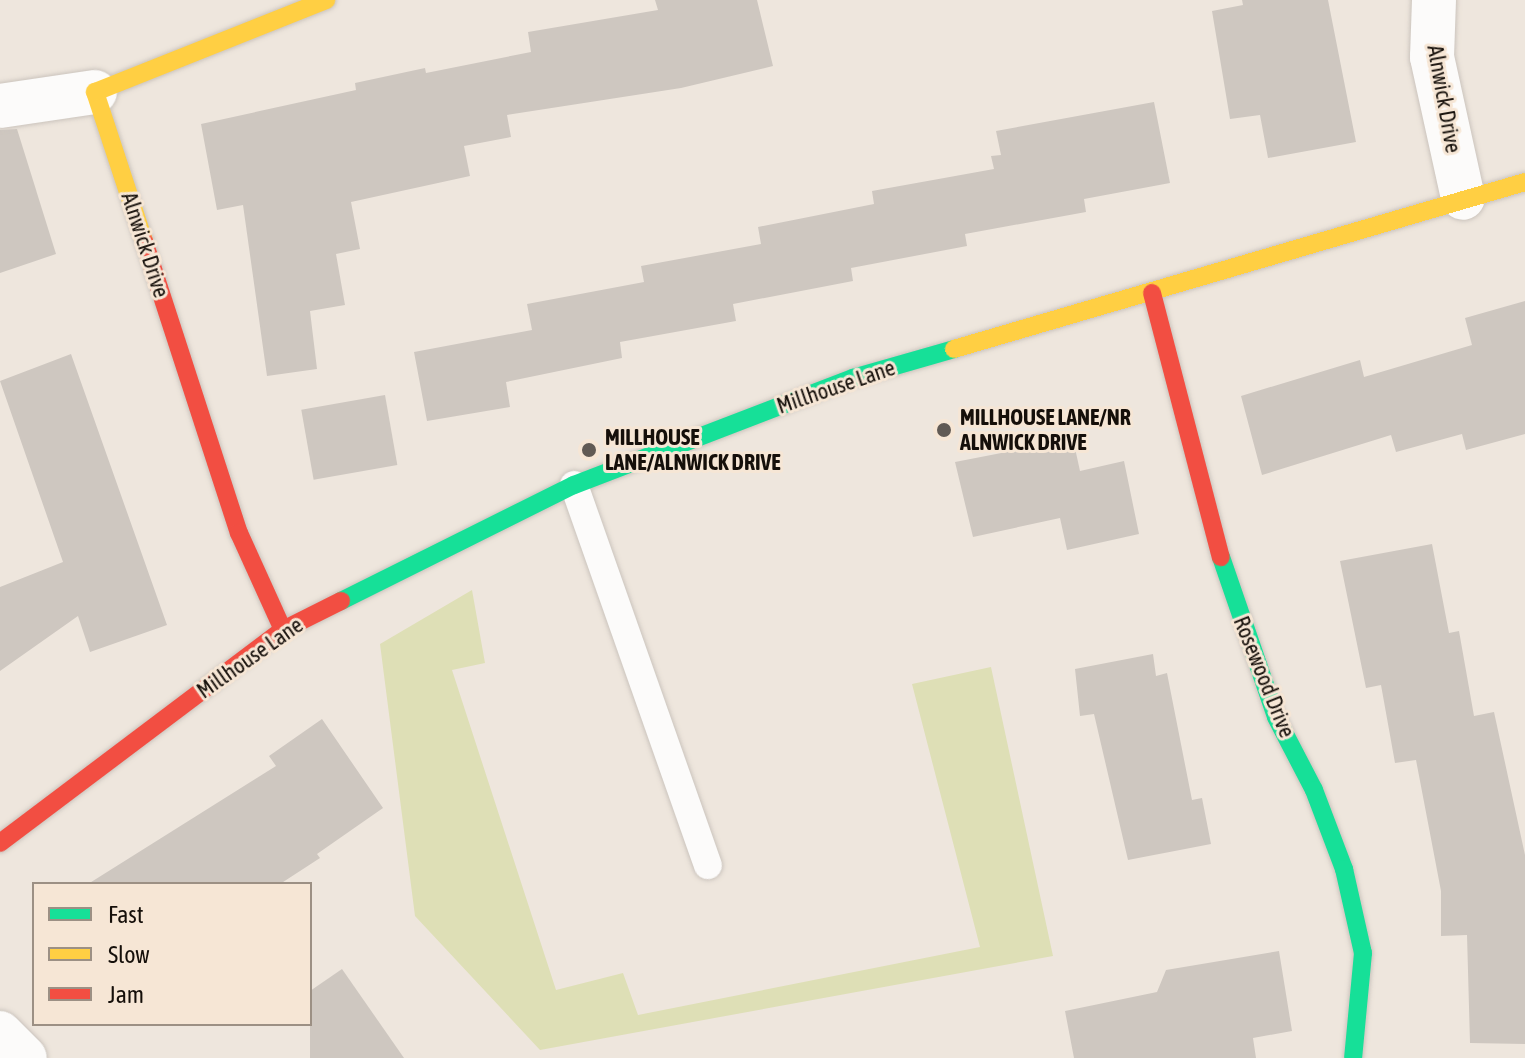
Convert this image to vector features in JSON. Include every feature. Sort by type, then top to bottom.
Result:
[{"type":"street","points":[[0,106],[95,92],[326,0]]},
{"type":"street","name":"Alnwick Drive","points":[[1434,0],[1432,57],[1463,198]]},
{"type":"street","name":"Alnwick Drive","points":[[95,92],[239,533],[283,630]]},
{"type":"street","name":"Millhouse Lane","points":[[0,843],[283,630],[574,485],[853,378],[1525,182]]},
{"type":"street","name":"Rosewood Drive","points":[[1152,293],[1231,594],[1276,717],[1314,790],[1344,869],[1363,953],[1353,1058]]},
{"type":"street","points":[[0,1033],[25,1058]]},
{"type":"lane","points":[[574,485],[708,865]]},
{"type":"green space","points":[[472,590],[485,663],[452,670],[556,990],[623,973],[638,1015],[980,947],[912,684],[991,667],[1053,956],[540,1050],[415,916],[380,644]]},
{"type":"building","points":[[655,0],[757,0],[773,66],[681,88],[507,115],[511,137],[464,146],[470,176],[351,202],[360,249],[336,254],[345,305],[310,311],[317,369],[267,376],[243,205],[217,210],[201,124],[356,90],[355,83],[425,68],[426,73],[531,52],[528,32],[658,10]]},
{"type":"building","points":[[1242,0],[1328,0],[1356,142],[1268,158],[1260,115],[1230,119],[1212,11],[1243,5]]},
{"type":"building","points":[[1154,102],[1170,183],[1084,199],[1086,212],[965,234],[967,246],[851,268],[853,281],[733,304],[736,321],[620,342],[622,358],[506,382],[510,407],[427,421],[414,352],[532,330],[527,304],[644,282],[641,266],[761,244],[758,227],[874,204],[872,191],[994,169],[991,156],[1001,155],[996,131]]},
{"type":"building","points":[[17,129],[56,254],[0,273],[0,130]]},
{"type":"building","points":[[1525,301],[1525,434],[1466,450],[1462,434],[1396,452],[1391,435],[1262,475],[1241,396],[1360,360],[1364,377],[1472,345],[1465,318]]},
{"type":"building","points":[[71,354],[167,625],[90,652],[78,616],[0,671],[0,587],[63,562],[0,381]]},
{"type":"building","points":[[385,395],[397,465],[314,480],[301,410]]},
{"type":"building","points":[[1073,439],[1080,471],[1124,461],[1139,534],[1067,550],[1060,518],[973,537],[955,462]]},
{"type":"building","points":[[1432,544],[1449,633],[1459,631],[1474,716],[1494,712],[1525,855],[1525,1044],[1470,1043],[1467,935],[1441,936],[1441,891],[1416,760],[1395,763],[1381,685],[1366,688],[1340,561]]},
{"type":"building","points":[[1153,654],[1156,676],[1167,673],[1192,800],[1202,798],[1211,844],[1128,860],[1094,714],[1080,716],[1075,669]]},
{"type":"building","points":[[322,719],[383,808],[317,854],[320,858],[283,882],[91,882],[276,766],[269,756]]},
{"type":"building","points":[[1279,951],[1292,1031],[1253,1038],[1256,1058],[1074,1058],[1065,1011],[1157,992],[1166,970]]},
{"type":"building","points":[[342,969],[404,1058],[310,1058],[312,990]]},
{"type":"traffic: fast","points":[[341,601],[574,485],[853,378],[954,349]]},
{"type":"traffic: fast","points":[[1221,557],[1276,717],[1314,790],[1344,869],[1363,953],[1353,1058]]},
{"type":"traffic: slow","points":[[144,241],[95,92],[326,0]]},
{"type":"traffic: slow","points":[[954,349],[1525,182]]},
{"type":"traffic: jam","points":[[144,241],[239,533],[283,630]]},
{"type":"traffic: jam","points":[[1152,293],[1221,557]]},
{"type":"traffic: jam","points":[[0,843],[283,630],[341,601]]},
{"type":"place","name":"MILLHOUSE LANE/NR ALNWICK DRIVE","points":[[944,430]]},
{"type":"place","name":"MILLHOUSE LANE/ALNWICK DRIVE","points":[[589,450]]}]
